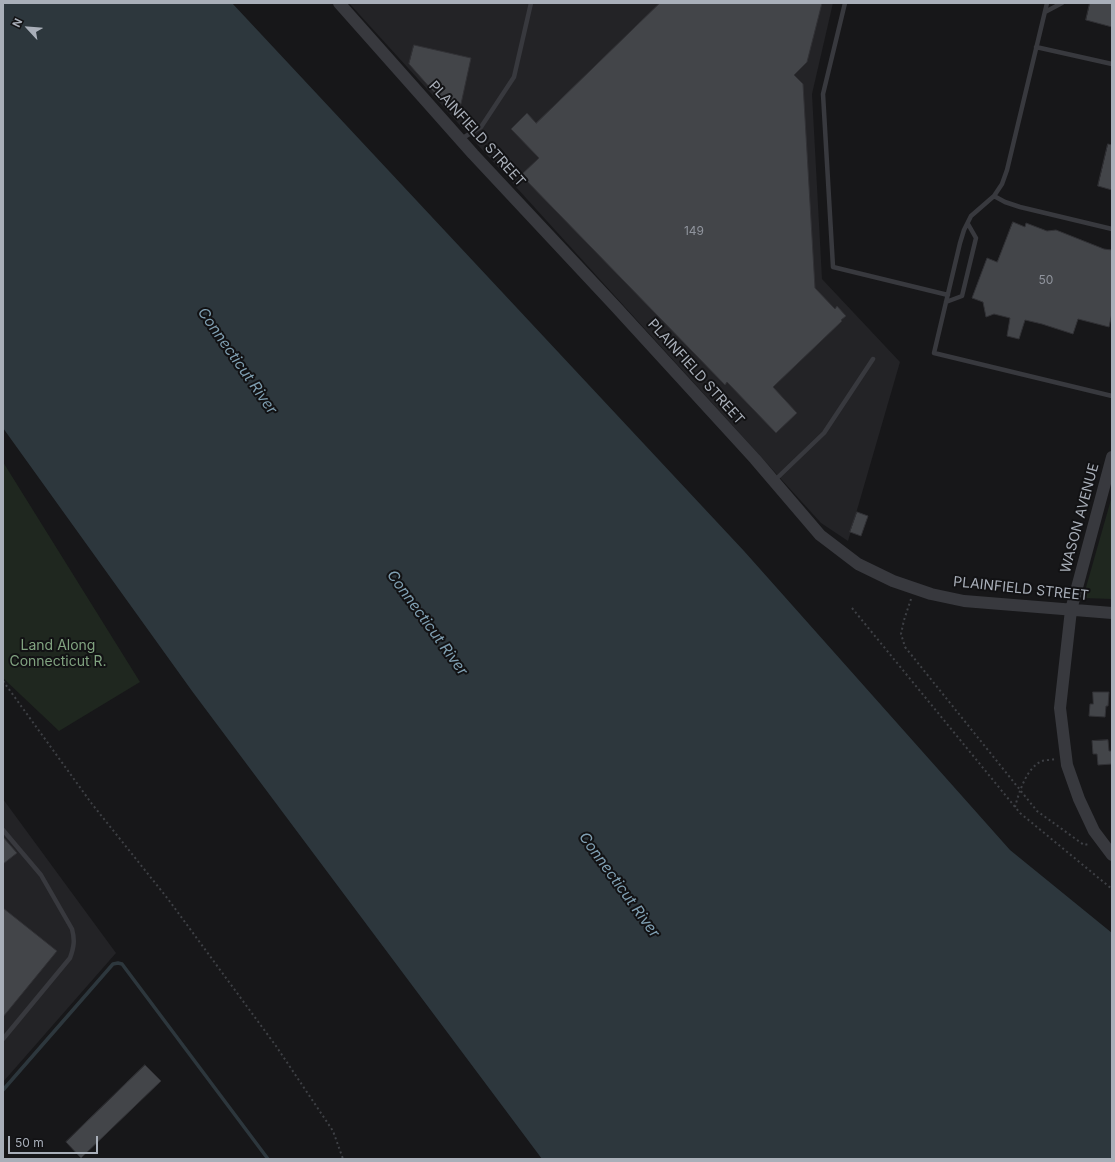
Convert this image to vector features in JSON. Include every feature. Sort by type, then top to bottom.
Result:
[{"type":"street","name":"PLAINFIELD STREET","points":[[339,3],[460,139],[615,306],[774,481],[820,535],[858,564],[893,581],[916,589],[964,601],[1112,613]]},
{"type":"street","name":"WASON AVENUE","points":[[1112,457],[1071,610],[1060,708],[1067,765],[1079,799],[1094,831],[1112,855]]},
{"type":"lane","points":[[460,139],[481,127],[514,77],[531,3]]},
{"type":"lane","points":[[845,3],[823,94],[833,267],[948,294]]},
{"type":"lane","points":[[1047,3],[1007,170],[1002,184],[994,196],[971,216],[960,243],[934,353],[1112,396]]},
{"type":"lane","points":[[1045,12],[1062,3]]},
{"type":"lane","points":[[1036,47],[1112,64]]},
{"type":"lane","points":[[994,196],[1005,202],[1020,207],[1112,229]]},
{"type":"lane","points":[[946,302],[962,296],[976,238],[968,224]]},
{"type":"lane","points":[[774,481],[824,433],[873,359]]},
{"type":"lane","points":[[3,830],[41,875],[72,929],[74,949],[70,958],[3,1039]]},
{"type":"path","points":[[916,589],[904,620],[901,634],[905,647],[1037,811],[1084,845],[1104,844]]},
{"type":"path","points":[[852,608],[1014,807],[1025,818],[1112,889]]},
{"type":"path","points":[[3,681],[92,804],[168,899],[276,1046],[333,1131],[343,1159]]},
{"type":"path","points":[[1014,807],[1029,772],[1041,761],[1066,758]]},
{"type":"shaded area","points":[[349,3],[833,3],[812,94],[822,279],[900,362],[848,541],[821,523]]},
{"type":"shaded area","points":[[3,799],[116,953],[3,1082]]},
{"type":"green space","name":"Land Along Connecticut R.","points":[[3,462],[140,682],[59,731],[3,678]]},
{"type":"green space","points":[[1112,496],[1112,599],[1083,598]]},
{"type":"water","name":"Connecticut River","points":[[3,3],[232,3],[744,551],[1010,850],[1112,933],[1112,1159],[542,1159],[192,691],[3,428]]},
{"type":"building","points":[[660,3],[822,3],[807,62],[794,75],[803,84],[815,288],[835,309],[837,306],[846,316],[773,387],[797,413],[776,433],[727,382],[725,385],[521,175],[539,158],[511,129],[527,113],[536,123]]},
{"type":"building","points":[[1090,3],[1112,3],[1112,27],[1086,20]]},
{"type":"building","points":[[414,45],[471,58],[461,104],[440,99],[409,64]]},
{"type":"building","points":[[1108,144],[1112,145],[1112,190],[1098,186]]},
{"type":"building","points":[[1013,222],[1025,227],[1026,223],[1047,231],[1056,230],[1104,249],[1112,250],[1112,313],[1109,327],[1078,319],[1073,334],[1025,320],[1019,339],[1007,336],[1010,318],[994,314],[986,317],[983,302],[972,298],[987,258],[997,262]]},
{"type":"building","points":[[857,512],[868,516],[861,536],[850,532]]},
{"type":"building","points":[[1093,692],[1109,692],[1108,706],[1106,706],[1105,717],[1089,716],[1090,704],[1093,704]]},
{"type":"building","points":[[1108,740],[1109,751],[1112,751],[1112,764],[1098,765],[1097,754],[1093,754],[1092,741]]},
{"type":"building","points":[[3,837],[17,853],[3,864]]},
{"type":"building","points":[[3,908],[57,951],[3,1017]]},
{"type":"building","points":[[145,1065],[161,1081],[81,1158],[66,1142]]},
{"type":"waterway","points":[[3,1090],[113,964],[122,964],[268,1159]]}]
